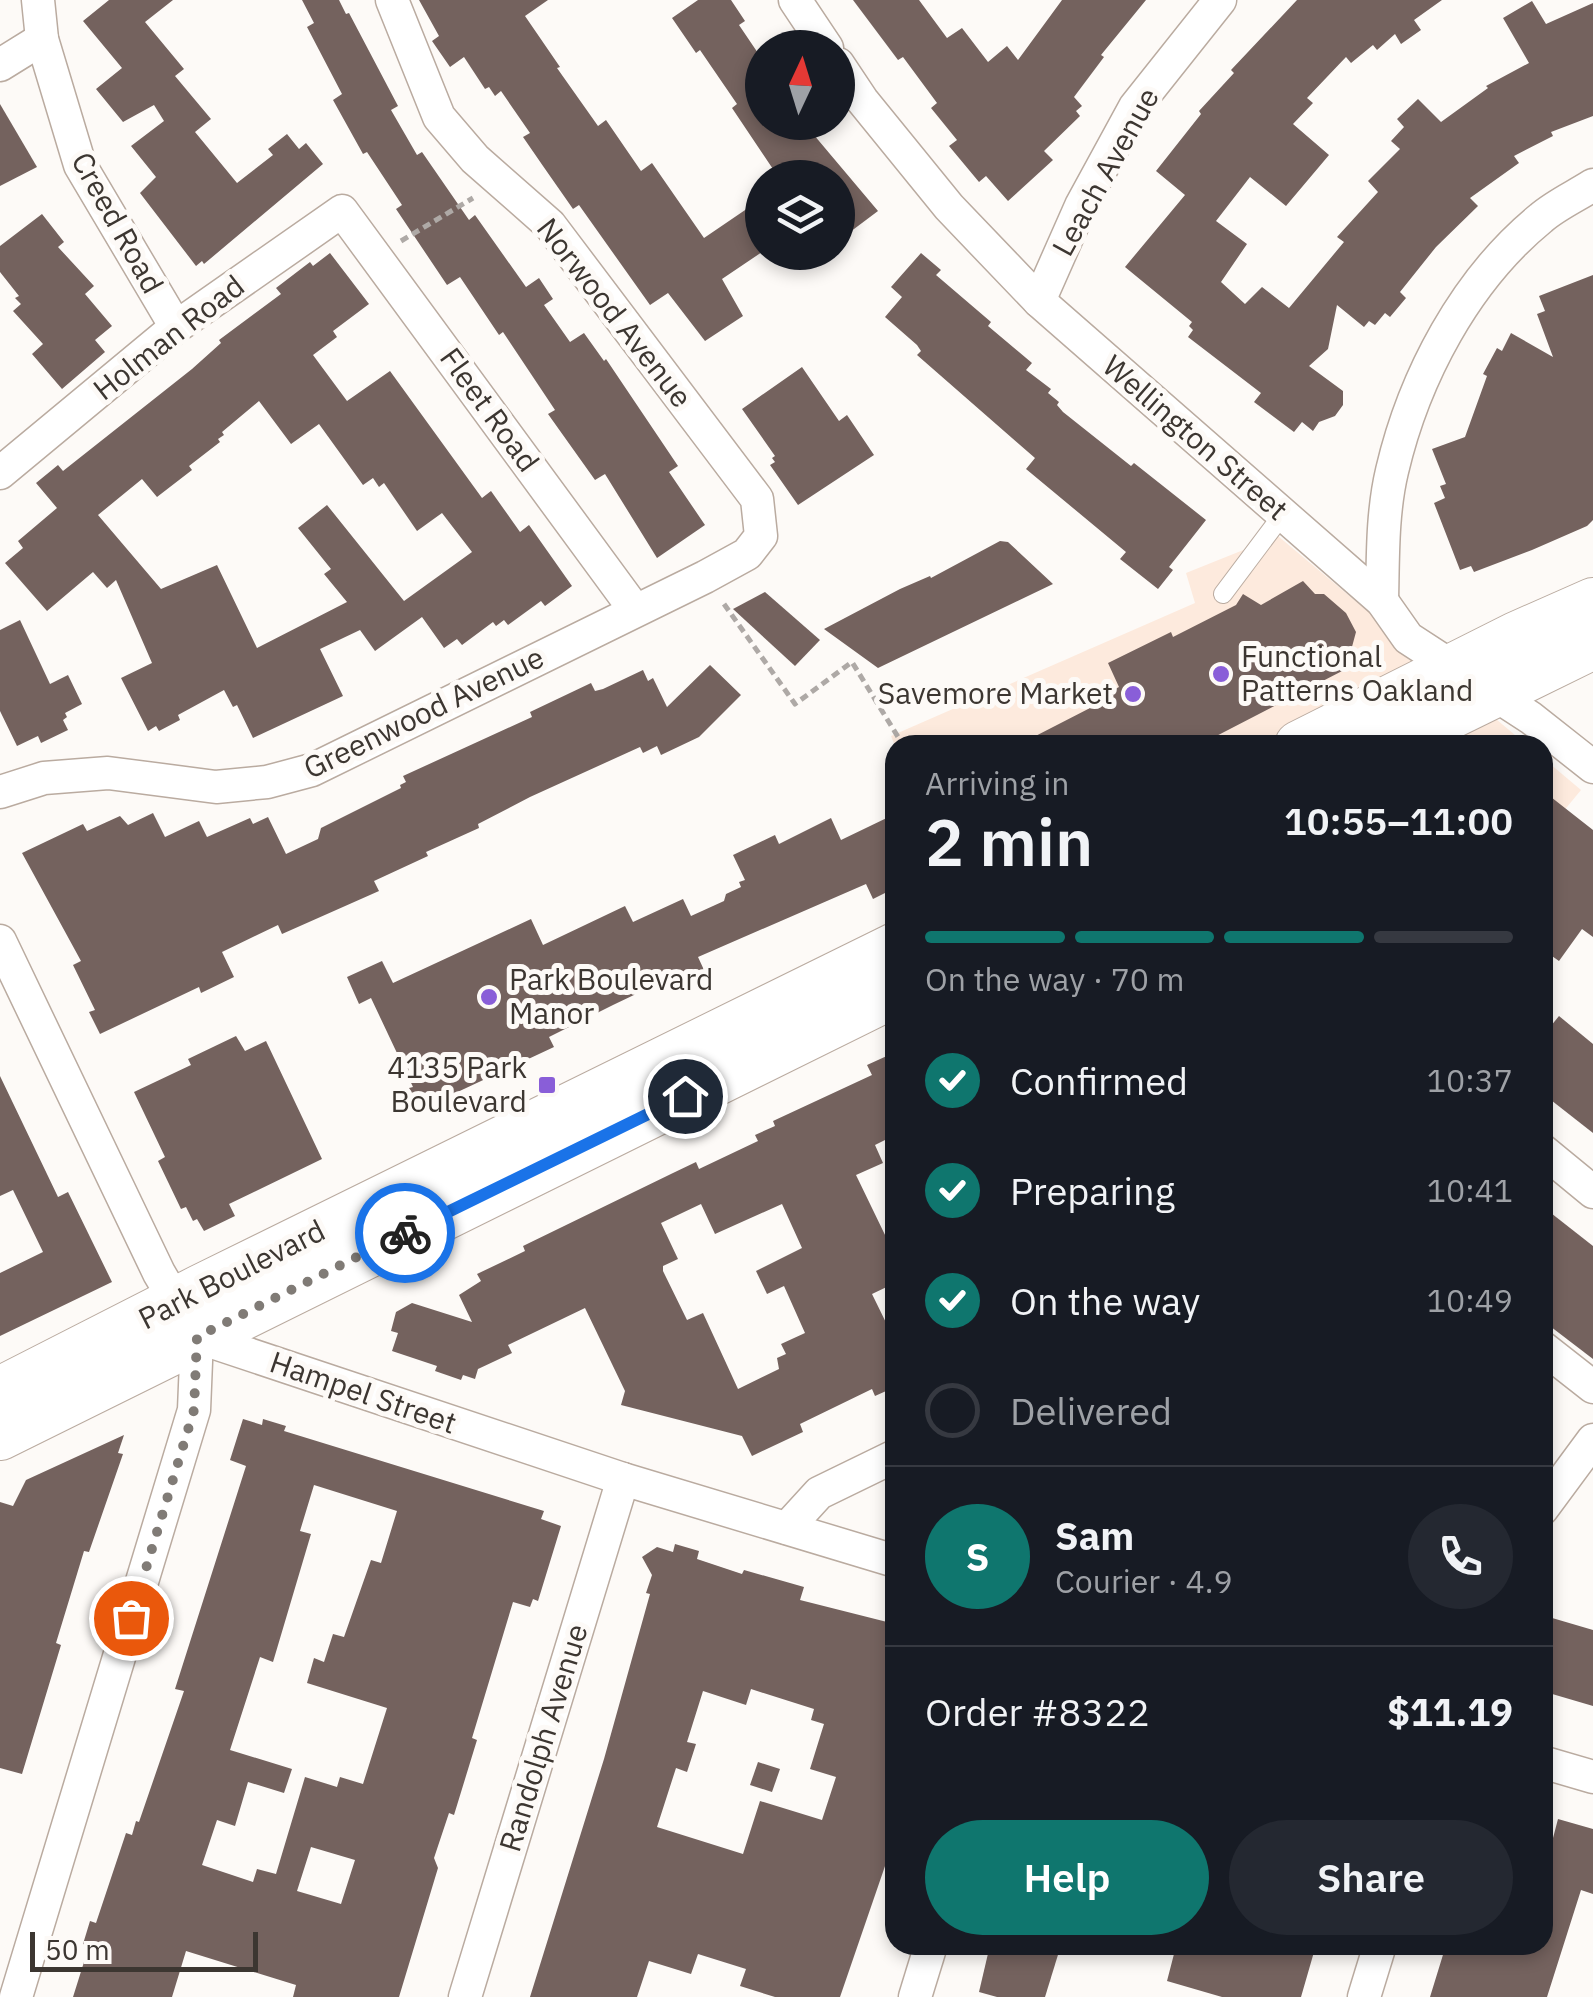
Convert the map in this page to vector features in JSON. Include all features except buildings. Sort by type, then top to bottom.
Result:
[{"type":"main road","points":[[1319,735],[1593,602]]},
{"type":"main road","points":[[1409,735],[1593,645]]},
{"type":"main road","name":"Park Boulevard","points":[[0,1436],[187,1320],[200,1288],[885,952]]},
{"type":"main road","name":"Park Boulevard","points":[[0,1392],[187,1320],[885,998]]},
{"type":"street","name":"Creed Road","points":[[38,0],[42,39],[80,165],[176,328]]},
{"type":"street","name":"Norwood Avenue","points":[[392,0],[439,118],[475,159],[550,225],[757,499],[760,536]]},
{"type":"street","points":[[795,0],[814,30]]},
{"type":"street","name":"Leach Avenue","points":[[1039,301],[1081,206],[1135,107],[1220,0]]},
{"type":"street","points":[[0,66],[42,39]]},
{"type":"street","name":"Wellington Street","points":[[855,90],[950,207],[1039,301],[1382,601],[1408,638],[1532,718],[1593,767]]},
{"type":"street","points":[[1382,601],[1382,549],[1392,474],[1412,402],[1444,337],[1490,267],[1542,216],[1593,185]]},
{"type":"street","name":"Holman Road","points":[[0,472],[176,328],[342,211]]},
{"type":"street","name":"Fleet Road","points":[[342,211],[635,610]]},
{"type":"street","name":"Greenwood Avenue","points":[[0,792],[44,778],[108,773],[216,788],[267,782],[312,770],[747,554],[760,536]]},
{"type":"street","points":[[0,941],[159,1272],[187,1320],[194,1410],[16,1997]]},
{"type":"street","points":[[1553,1159],[1593,1192]]},
{"type":"street","name":"Hampel Street","points":[[187,1320],[623,1479],[885,1558]]},
{"type":"street","points":[[1553,1356],[1593,1387]]},
{"type":"street","points":[[1553,1494],[1593,1440]]},
{"type":"street","points":[[787,1528],[820,1492],[885,1461]]},
{"type":"street","name":"Randolph Avenue","points":[[465,1997],[623,1479]]},
{"type":"street","points":[[1553,1765],[1593,1778]]},
{"type":"street","points":[[915,1997],[928,1955]]},
{"type":"street","points":[[1364,1997],[1377,1955]]},
{"type":"lane","points":[[1223,594],[1283,514]]},
{"type":"path","points":[[376,256],[501,181]]},
{"type":"path","points":[[723,602],[795,704],[852,662],[897,735]]},
{"type":"shaded area","points":[[1278,536],[1515,735],[893,735],[1195,603],[1186,573]]},
{"type":"shaded area","points":[[1553,766],[1581,790],[1553,824]]},
{"type":"way so far","points":[[131,1618],[194,1410],[197,1337],[405,1233]]},
{"type":"place","name":"Functional Patterns Oakland","points":[[1221,674]]},
{"type":"place","name":"Savemore Market","points":[[1133,694]]},
{"type":"place","name":"Park Boulevard Manor","points":[[489,997]]},
{"type":"place","name":"4135 Park Boulevard","points":[[547,1085]]},
{"type":"route","points":[[405,1233],[685,1096]]}]
